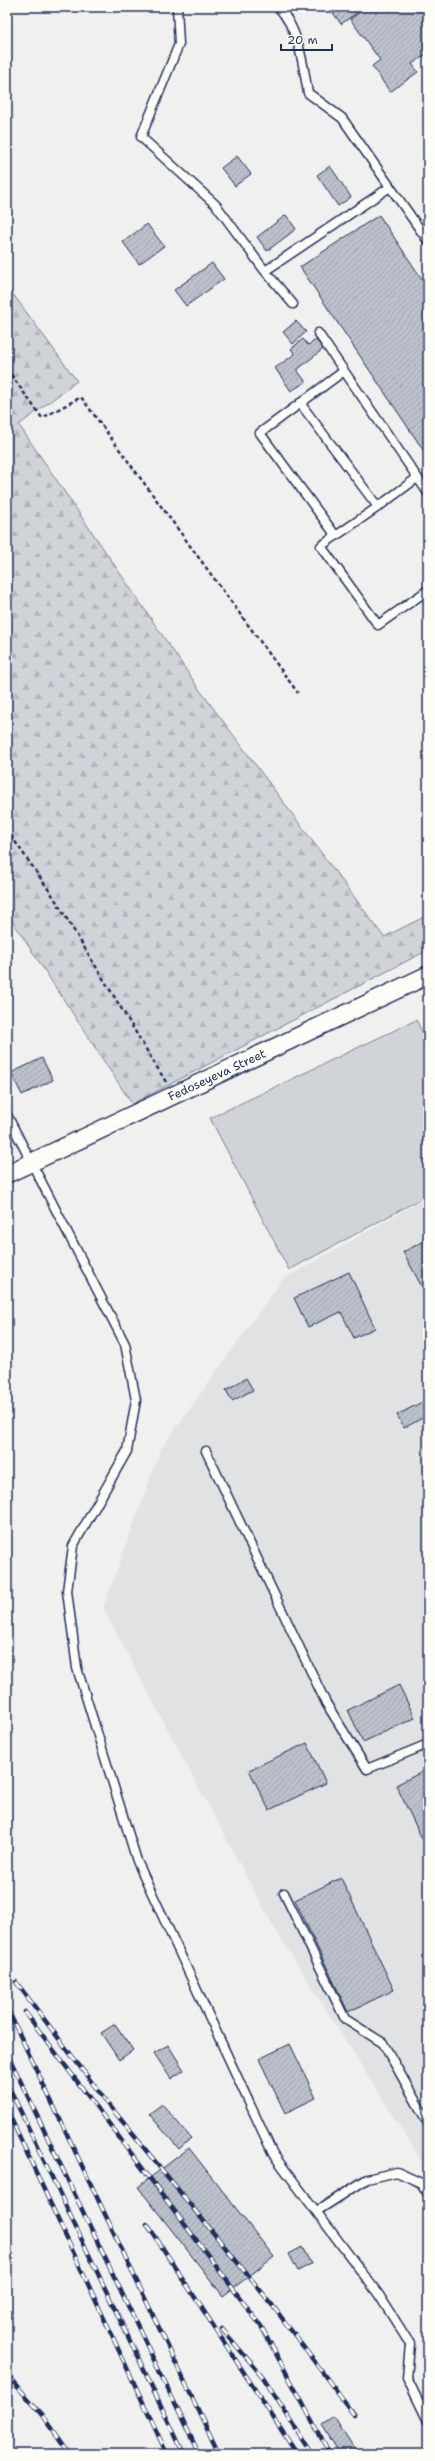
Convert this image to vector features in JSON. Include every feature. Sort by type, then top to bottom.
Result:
[{"type":"street","name":"Fedoseyeva Street","points":[[7,1174],[428,975]]},
{"type":"lane","points":[[178,7],[178,44],[141,137],[216,205],[265,272],[293,304]]},
{"type":"lane","points":[[278,7],[288,18],[303,64],[308,93],[342,118],[428,241]]},
{"type":"lane","points":[[265,272],[390,187]]},
{"type":"lane","points":[[318,333],[427,491]]},
{"type":"lane","points":[[336,536],[260,433],[344,371]]},
{"type":"lane","points":[[300,404],[378,507]]},
{"type":"lane","points":[[418,478],[321,546],[378,625],[428,590]]},
{"type":"lane","points":[[7,1115],[125,1344],[136,1400],[127,1451],[73,1546],[67,1592],[77,1668],[136,1861],[273,2154],[379,2295],[410,2344],[407,2378],[428,2421]]},
{"type":"lane","points":[[206,1451],[326,1703],[367,1769],[428,1744]]},
{"type":"lane","points":[[284,1893],[345,2019],[383,2043],[428,2124]]},
{"type":"lane","points":[[317,2211],[367,2179],[397,2172],[421,2183],[428,2194]]},
{"type":"path","points":[[7,369],[42,418],[81,397],[298,693]]},
{"type":"path","points":[[7,830],[53,896],[174,1095]]},
{"type":"shaded area","points":[[428,1197],[428,2171],[273,1926],[103,1608],[161,1449],[282,1280]]},
{"type":"green space","points":[[7,286],[77,381],[19,425],[199,689],[384,937],[428,915],[428,950],[132,1104],[7,913]]},
{"type":"green space","points":[[416,1020],[428,1042],[428,1195],[289,1270],[210,1118]]},
{"type":"building","points":[[329,7],[365,7],[341,24]]},
{"type":"building","points":[[367,7],[428,7],[428,53],[412,64],[418,72],[390,92],[372,66],[380,60],[350,19]]},
{"type":"building","points":[[237,156],[251,174],[235,186],[221,168]]},
{"type":"building","points":[[330,166],[351,197],[338,206],[317,175]]},
{"type":"building","points":[[286,215],[296,229],[267,251],[257,237]]},
{"type":"building","points":[[379,215],[428,288],[428,457],[300,267]]},
{"type":"building","points":[[147,224],[164,246],[139,264],[123,242]]},
{"type":"building","points":[[212,263],[224,279],[186,306],[174,290]]},
{"type":"building","points":[[296,321],[306,332],[293,344],[283,332]]},
{"type":"building","points":[[303,339],[308,345],[316,340],[323,349],[297,370],[306,382],[291,391],[275,368],[295,354],[291,349]]},
{"type":"building","points":[[42,1058],[53,1080],[22,1095],[11,1073]]},
{"type":"building","points":[[428,1239],[428,1298],[403,1252]]},
{"type":"building","points":[[349,1272],[375,1328],[354,1338],[341,1312],[308,1327],[294,1298]]},
{"type":"building","points":[[246,1378],[253,1390],[232,1401],[226,1390]]},
{"type":"building","points":[[428,1399],[428,1415],[404,1428],[397,1415]]},
{"type":"building","points":[[399,1685],[415,1718],[363,1742],[348,1710]]},
{"type":"building","points":[[307,1743],[326,1783],[269,1810],[249,1770]]},
{"type":"building","points":[[428,1769],[428,1851],[396,1785]]},
{"type":"building","points":[[341,1878],[394,1990],[348,2012],[295,1900]]},
{"type":"building","points":[[115,2024],[133,2050],[119,2060],[101,2033]]},
{"type":"building","points":[[290,2044],[316,2098],[285,2113],[259,2059]]},
{"type":"building","points":[[168,2045],[184,2070],[171,2079],[154,2053]]},
{"type":"building","points":[[162,2104],[191,2138],[179,2149],[149,2114]]},
{"type":"building","points":[[189,2148],[274,2257],[223,2296],[138,2187]]},
{"type":"building","points":[[302,2247],[311,2264],[298,2271],[289,2254]]},
{"type":"building","points":[[334,2417],[357,2454],[340,2454],[322,2425]]},
{"type":"railway","points":[[16,1982],[109,2105],[273,2306],[354,2415]]},
{"type":"railway","points":[[7,2008],[219,2454]]},
{"type":"railway","points":[[25,2012],[261,2326],[330,2454]]},
{"type":"railway","points":[[7,2053],[199,2454]]},
{"type":"railway","points":[[7,2083],[184,2454]]},
{"type":"railway","points":[[7,2110],[167,2454]]},
{"type":"railway","points":[[147,2224],[297,2454]]},
{"type":"railway","points":[[222,2329],[263,2377],[312,2454]]},
{"type":"railway","points":[[7,2375],[42,2414],[70,2454]]}]
